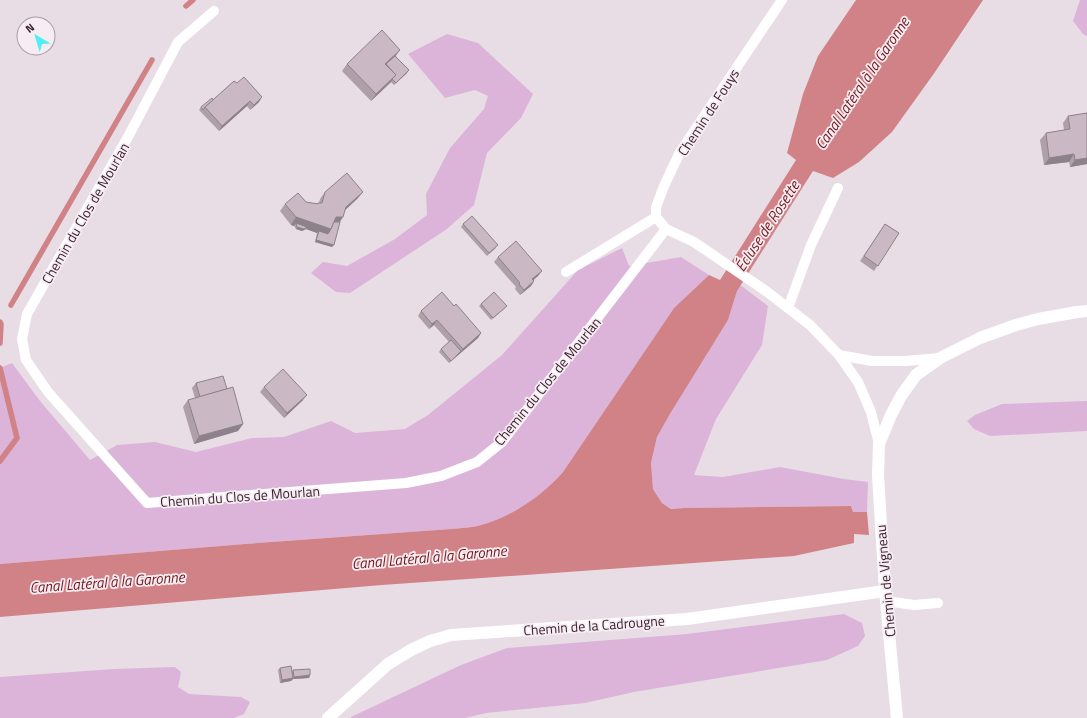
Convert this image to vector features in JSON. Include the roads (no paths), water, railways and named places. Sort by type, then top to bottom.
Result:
[{"type":"street","points":[[879,444],[891,415],[901,396],[912,380],[916,375],[940,358],[980,338],[1016,325],[1046,317],[1087,311]]},
{"type":"street","name":"Chemin de Vigneau","points":[[879,444],[878,475],[886,596],[897,718]]},
{"type":"street","name":"Chemin de la Cadrougne","points":[[328,718],[388,664],[430,641],[451,635],[687,619],[886,596]]},
{"type":"lane","name":"Chemin de Fouys","points":[[656,217],[656,207],[680,152],[782,0]]},
{"type":"lane","name":"Chemin du Clos de Mourlan","points":[[214,12],[178,42],[129,135],[27,314],[22,339],[26,360],[48,392],[147,503],[406,483],[441,476],[477,462],[502,442],[666,229]]},
{"type":"lane","points":[[788,308],[811,245],[838,188]]},
{"type":"lane","points":[[566,272],[656,217],[666,229],[694,242],[766,291],[810,325],[839,355],[858,382],[871,412],[879,444]]},
{"type":"lane","points":[[839,355],[872,361],[906,361],[940,358]]},
{"type":"lane","points":[[886,596],[914,605],[938,603]]},
{"type":"water","points":[[856,0],[983,0],[935,72],[892,132],[859,162],[833,178],[813,171],[737,291],[728,320],[657,437],[651,463],[653,489],[662,503],[671,509],[851,506],[853,512],[867,512],[869,535],[854,534],[854,543],[794,556],[382,585],[0,617],[0,564],[470,527],[493,521],[515,511],[536,497],[563,472],[674,308],[709,275],[720,280],[796,160],[787,153],[803,94],[818,56]]},
{"type":"waterway","points":[[186,6],[193,0]]},
{"type":"waterway","points":[[11,305],[152,60]]},
{"type":"waterway","points":[[0,322],[0,343]]},
{"type":"waterway","points":[[0,368],[17,438],[0,461]]},
{"type":"water label","name":"Canal Latéral à la Garonne","points":[[862,83]]},
{"type":"water label","name":"Écluse de Rosette","points":[[767,226]]},
{"type":"water label","name":"Canal Latéral à la Garonne","points":[[429,557]]},
{"type":"water label","name":"Canal Latéral à la Garonne","points":[[107,582]]}]
